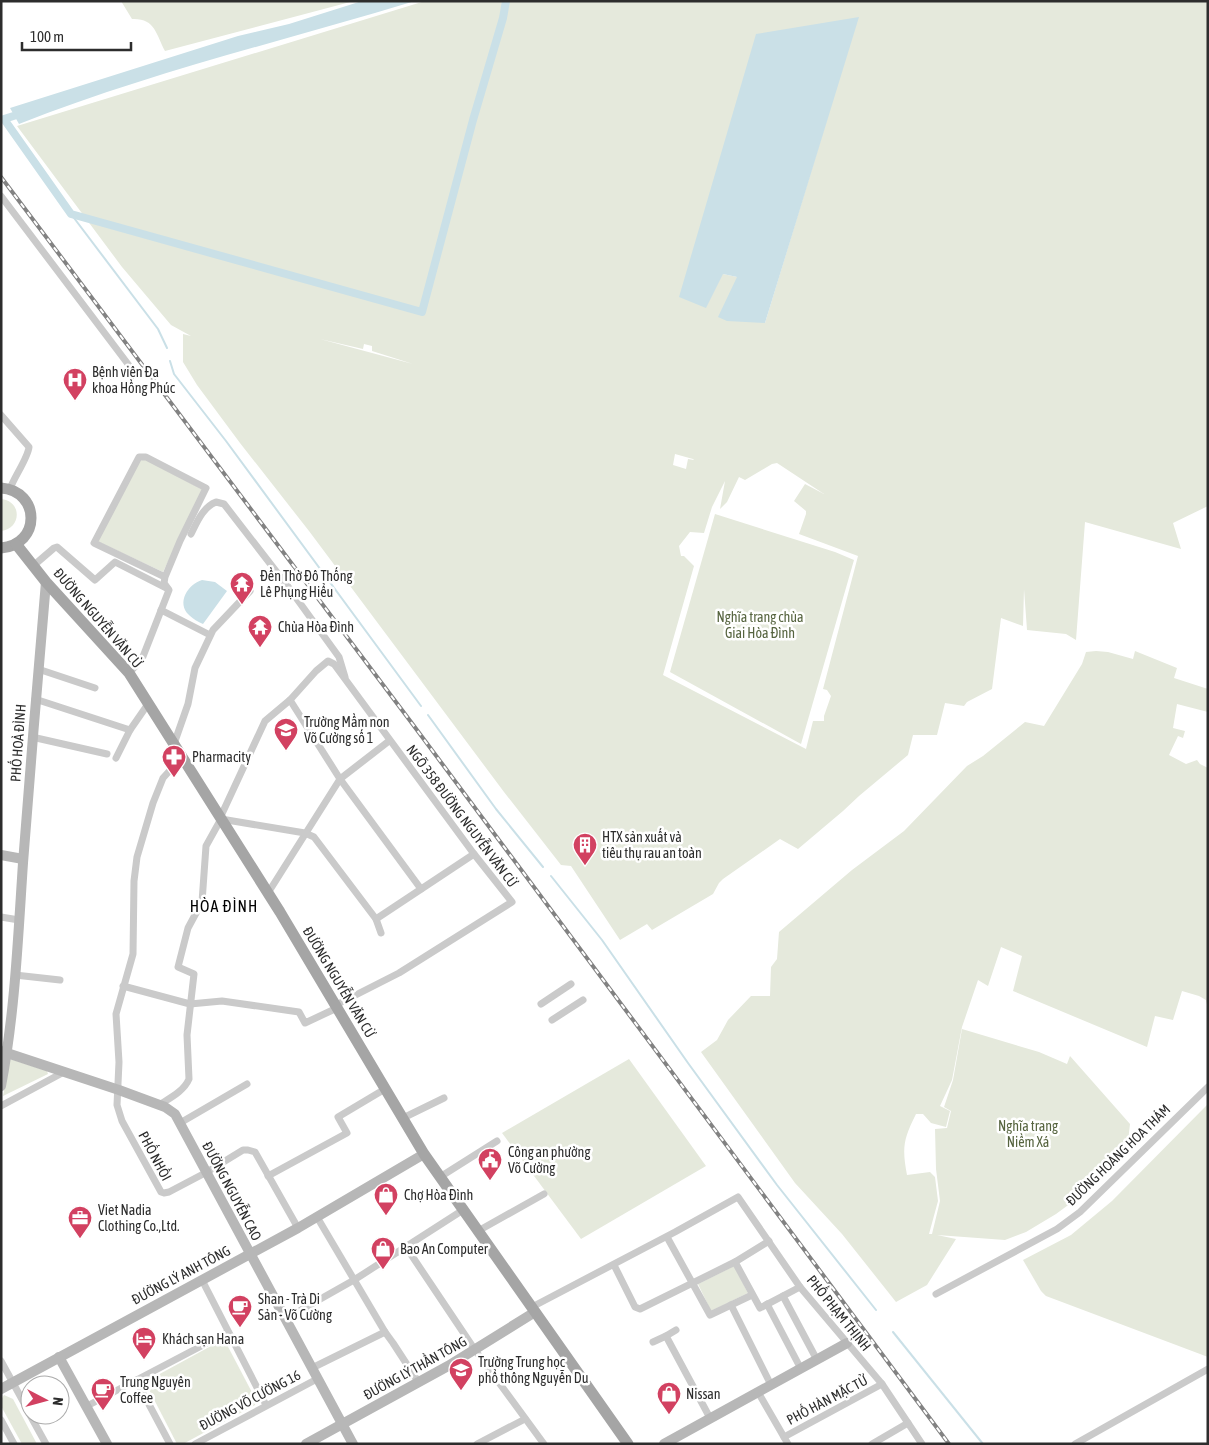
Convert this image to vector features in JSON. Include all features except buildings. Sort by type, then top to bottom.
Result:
[{"type":"main road","points":[[1,548],[16,544],[24,537],[29,530],[31,514],[24,498],[6,488]]},
{"type":"main road","name":"ĐƯỜNG NGUYỄN VĂN CỪ","points":[[16,544],[46,582],[129,673],[268,893],[424,1154],[628,1444]]},
{"type":"street","points":[[1,196],[134,372]]},
{"type":"street","points":[[1,415],[29,447],[28,454],[6,488]]},
{"type":"street","points":[[165,577],[94,543],[139,457],[146,457],[206,488],[165,577],[164,583],[169,590]]},
{"type":"street","points":[[191,534],[204,511],[209,506],[216,502],[224,504],[339,657],[347,682]]},
{"type":"street","points":[[33,566],[57,547],[94,580],[115,562],[169,590]]},
{"type":"street","name":"PHỐ HOÀ ĐÌNH","points":[[1,1086],[15,975],[32,737],[46,582]]},
{"type":"street","points":[[129,673],[142,659],[169,590]]},
{"type":"street","points":[[174,744],[188,704],[195,668],[210,635],[250,591]]},
{"type":"street","points":[[161,610],[210,635]]},
{"type":"street","name":"NGÕ 358 ĐƯỜNG NGUYỄN VĂN CỪ","points":[[190,1004],[194,974],[180,969],[178,963],[188,928],[202,902],[206,846],[221,819],[265,721],[290,700],[316,671],[327,662],[334,664],[474,854],[512,902],[399,973],[336,1007]]},
{"type":"street","points":[[38,669],[96,688]]},
{"type":"street","points":[[35,699],[130,730]]},
{"type":"street","points":[[290,700],[340,779],[421,889]]},
{"type":"street","points":[[116,758],[130,730],[148,704]]},
{"type":"street","points":[[32,737],[107,754]]},
{"type":"street","points":[[268,893],[340,779],[390,741]]},
{"type":"street","points":[[118,1090],[119,1062],[116,1014],[133,954],[134,881],[137,857],[153,803],[163,778],[183,759]]},
{"type":"street","points":[[221,819],[305,833],[314,837],[376,919],[381,932]]},
{"type":"street","points":[[376,919],[474,854]]},
{"type":"street","points":[[1,856],[23,859]]},
{"type":"street","points":[[1,917],[19,920]]},
{"type":"street","points":[[15,975],[60,980]]},
{"type":"street","points":[[541,1004],[571,984]]},
{"type":"street","points":[[123,986],[190,1004],[222,1001],[290,1010],[299,1012],[305,1023],[336,1007]]},
{"type":"street","points":[[552,1020],[584,1000]]},
{"type":"street","points":[[160,1105],[187,1084],[189,1079],[187,1035],[190,1004]]},
{"type":"street","name":"ĐƯỜNG NGUYỄN CAO","points":[[4,1052],[160,1105],[175,1114],[353,1444]]},
{"type":"street","points":[[1,1106],[64,1072]]},
{"type":"street","points":[[180,1123],[247,1084]]},
{"type":"street","name":"ĐƯỜNG HOÀNG HOA THÁM","points":[[936,1294],[1057,1229],[1080,1212],[1208,1087]]},
{"type":"street","points":[[268,1176],[347,1133],[338,1117],[385,1089]]},
{"type":"street","name":"PHỐ NHỒI","points":[[118,1090],[117,1105],[122,1121],[159,1190],[163,1193],[169,1192],[243,1150],[248,1150],[255,1152],[298,1228]]},
{"type":"street","points":[[403,1118],[444,1098]]},
{"type":"street","points":[[440,1177],[497,1141]]},
{"type":"street","name":"ĐƯỜNG LÝ ANH TÔNG","points":[[1,1389],[298,1228],[424,1154]]},
{"type":"street","points":[[478,1231],[544,1194]]},
{"type":"street","name":"ĐƯỜNG LÝ THẦN TÔNG","points":[[306,1444],[419,1383],[475,1350],[567,1288],[667,1237],[738,1197]]},
{"type":"street","name":"PHỐ PHẠM THỊNH","points":[[738,1197],[800,1287],[882,1384],[922,1444]]},
{"type":"street","points":[[285,1320],[354,1280],[463,1210]]},
{"type":"street","points":[[317,1217],[384,1332],[394,1343],[419,1383]]},
{"type":"street","points":[[667,1237],[710,1315],[752,1295]]},
{"type":"street","points":[[614,1265],[637,1309],[643,1309],[735,1262],[769,1241]]},
{"type":"street","points":[[406,1247],[475,1350],[544,1444]]},
{"type":"street","points":[[735,1262],[760,1308],[800,1287]]},
{"type":"street","points":[[202,1280],[266,1405]]},
{"type":"street","points":[[782,1296],[817,1360]]},
{"type":"street","points":[[767,1304],[801,1369]]},
{"type":"street","points":[[731,1305],[771,1385]]},
{"type":"street","points":[[653,1342],[676,1330]]},
{"type":"street","points":[[87,1406],[228,1332]]},
{"type":"street","name":"ĐƯỜNG VÕ CƯỜNG 16","points":[[312,1368],[384,1332]]},
{"type":"street","points":[[666,1336],[710,1418]]},
{"type":"street","points":[[664,1444],[847,1343]]},
{"type":"street","points":[[59,1357],[107,1444]]},
{"type":"street","points":[[1,1361],[20,1396]]},
{"type":"street","points":[[1075,1444],[1208,1369]]},
{"type":"street","name":"ĐƯỜNG VÕ CƯỜNG 16","points":[[195,1444],[317,1379]]},
{"type":"street","points":[[136,1380],[170,1444]]},
{"type":"street","name":"PHỐ HÀN MẶC TỬ","points":[[786,1440],[882,1384]]},
{"type":"street","points":[[758,1392],[786,1440]]},
{"type":"street","points":[[477,1444],[525,1419]]},
{"type":"street","points":[[1,1420],[14,1444]]},
{"type":"street","points":[[872,1444],[908,1423]]},
{"type":"street","points":[[36,1425],[46,1444]]},
{"type":"green space","points":[[121,1],[354,1],[165,51],[154,28],[146,21],[132,19]]},
{"type":"green space","points":[[425,1],[1208,1],[1208,506],[1173,523],[1181,549],[1085,522],[1076,640],[1066,634],[1027,630],[1024,589],[1023,626],[1001,618],[992,689],[967,702],[964,706],[945,703],[937,735],[913,735],[908,755],[798,849],[780,839],[723,879],[713,894],[652,930],[647,924],[620,940],[571,866],[561,865],[504,792],[197,385],[183,362],[183,334],[191,336],[171,325],[122,267],[17,126]],"holes":[[[858,17],[765,323],[737,277],[723,274]],[[320,339],[363,349],[364,344],[372,346],[372,351],[413,364]],[[675,454],[694,460],[688,459],[686,469],[673,465]],[[777,463],[824,494],[805,484],[794,501],[806,511],[799,534],[858,556],[823,689],[827,690],[831,696],[824,721],[813,721],[806,749],[663,675],[694,566],[684,556],[681,556],[679,546],[690,532],[704,533],[712,507],[725,481],[720,509],[727,502],[739,477],[745,480]]]},
{"type":"green space","points":[[145,459],[203,490],[163,572],[97,541],[139,461]]},
{"type":"green space","points":[[1,499],[13,504],[17,515],[13,525],[1,531]]},
{"type":"green space","name":"Nghĩa trang chùa Giai Hòa Đình","points":[[715,514],[835,552],[854,560],[801,744],[670,672]]},
{"type":"green space","name":"Nghĩa trang Niềm Xá","points":[[1135,651],[1177,668],[1174,678],[1208,689],[1208,712],[1177,704],[1173,728],[1185,731],[1183,738],[1178,736],[1169,755],[1186,764],[1197,760],[1208,768],[1208,1009],[1206,1000],[1182,991],[1173,1020],[1155,1016],[1147,1047],[1013,991],[1022,956],[1001,947],[988,986],[978,980],[962,1027],[952,1080],[940,1106],[950,1111],[946,1127],[931,1123],[923,1114],[916,1114],[906,1138],[904,1158],[907,1175],[930,1172],[935,1177],[938,1201],[929,1234],[932,1234],[940,1201],[936,1169],[935,1129],[947,1128],[951,1111],[944,1107],[953,1080],[962,1029],[1039,1052],[1067,1064],[1070,1056],[1130,1124],[1127,1150],[1075,1200],[1026,1232],[1005,1240],[937,1235],[956,1239],[927,1285],[896,1302],[842,1234],[795,1183],[701,1052],[717,1040],[728,1020],[751,996],[770,996],[771,967],[777,959],[779,932],[852,870],[904,831],[967,766],[983,756],[1025,722],[1044,726],[1082,664],[1086,652],[1108,652],[1133,659]]},
{"type":"green space","points":[[10,1059],[47,1071],[48,1074],[3,1096]]},
{"type":"green space","points":[[629,1059],[706,1166],[581,1239],[502,1133]]},
{"type":"green space","points":[[1208,1104],[1208,1357],[1046,1296],[1041,1291],[1023,1260],[1071,1235],[1112,1201]]},
{"type":"green space","points":[[734,1266],[748,1293],[711,1311],[698,1284]]},
{"type":"green space","points":[[222,1340],[225,1341],[256,1400],[255,1405],[183,1444],[177,1444],[145,1382]]},
{"type":"green space","points":[[4,1395],[13,1399],[20,1412],[20,1425],[27,1425],[37,1444],[22,1444],[1,1406],[1,1400]]},
{"type":"water","points":[[362,1],[415,1],[166,73],[19,124],[10,108],[238,36],[289,24]]},
{"type":"water","points":[[859,17],[765,323],[727,321],[718,317],[737,277],[723,274],[706,308],[679,297],[756,34]]},
{"type":"water","points":[[202,580],[215,582],[227,591],[203,624],[189,615],[184,605],[185,594],[192,585]]},
{"type":"waterway","points":[[23,113],[4,119],[71,214],[422,312],[473,120],[503,18],[506,1]]},
{"type":"waterway","points":[[71,214],[158,329],[167,348]]},
{"type":"waterway","points":[[170,361],[174,374],[226,441],[421,706]]},
{"type":"waterway","points":[[428,715],[496,809],[543,867]]},
{"type":"waterway","points":[[551,876],[602,940],[688,1063],[777,1185],[876,1310]]},
{"type":"waterway","points":[[893,1332],[983,1444]]},
{"type":"railway","points":[[1,177],[411,722],[949,1444]]},
{"type":"place","name":"Bệnh viện Đa khoa Hồng Phúc","points":[[75,401]]},
{"type":"place","name":"Đền Thờ Đô Thống Lê Phụng Hiểu","points":[[242,605]]},
{"type":"place","name":"Chùa Hòa Đình","points":[[260,648]]},
{"type":"place","name":"Trường Mầm non Võ Cường số 1","points":[[286,751]]},
{"type":"place","name":"Pharmacity","points":[[174,778]]},
{"type":"place","name":"HTX sản xuất và tiêu thụ rau an toàn","points":[[585,866]]},
{"type":"place","name":"Công an phường Võ Cường","points":[[490,1181]]},
{"type":"place","name":"Chợ Hòa Đình","points":[[386,1216]]},
{"type":"place","name":"Viet Nadia Clothing Co.,Ltd.","points":[[80,1239]]},
{"type":"place","name":"Bao An Computer","points":[[383,1270]]},
{"type":"place","name":"Shan - Trà Di Sản - Võ Cường","points":[[240,1328]]},
{"type":"place","name":"Khách sạn Hana","points":[[144,1360]]},
{"type":"place","name":"Trường Trung học phổ thông Nguyễn Du","points":[[461,1391]]},
{"type":"place","name":"Trung Nguyên Coffee","points":[[103,1411]]},
{"type":"place","name":"Nissan","points":[[669,1415]]},
{"type":"district","name":"HÒA ĐÌNH","points":[[224,906]]}]
